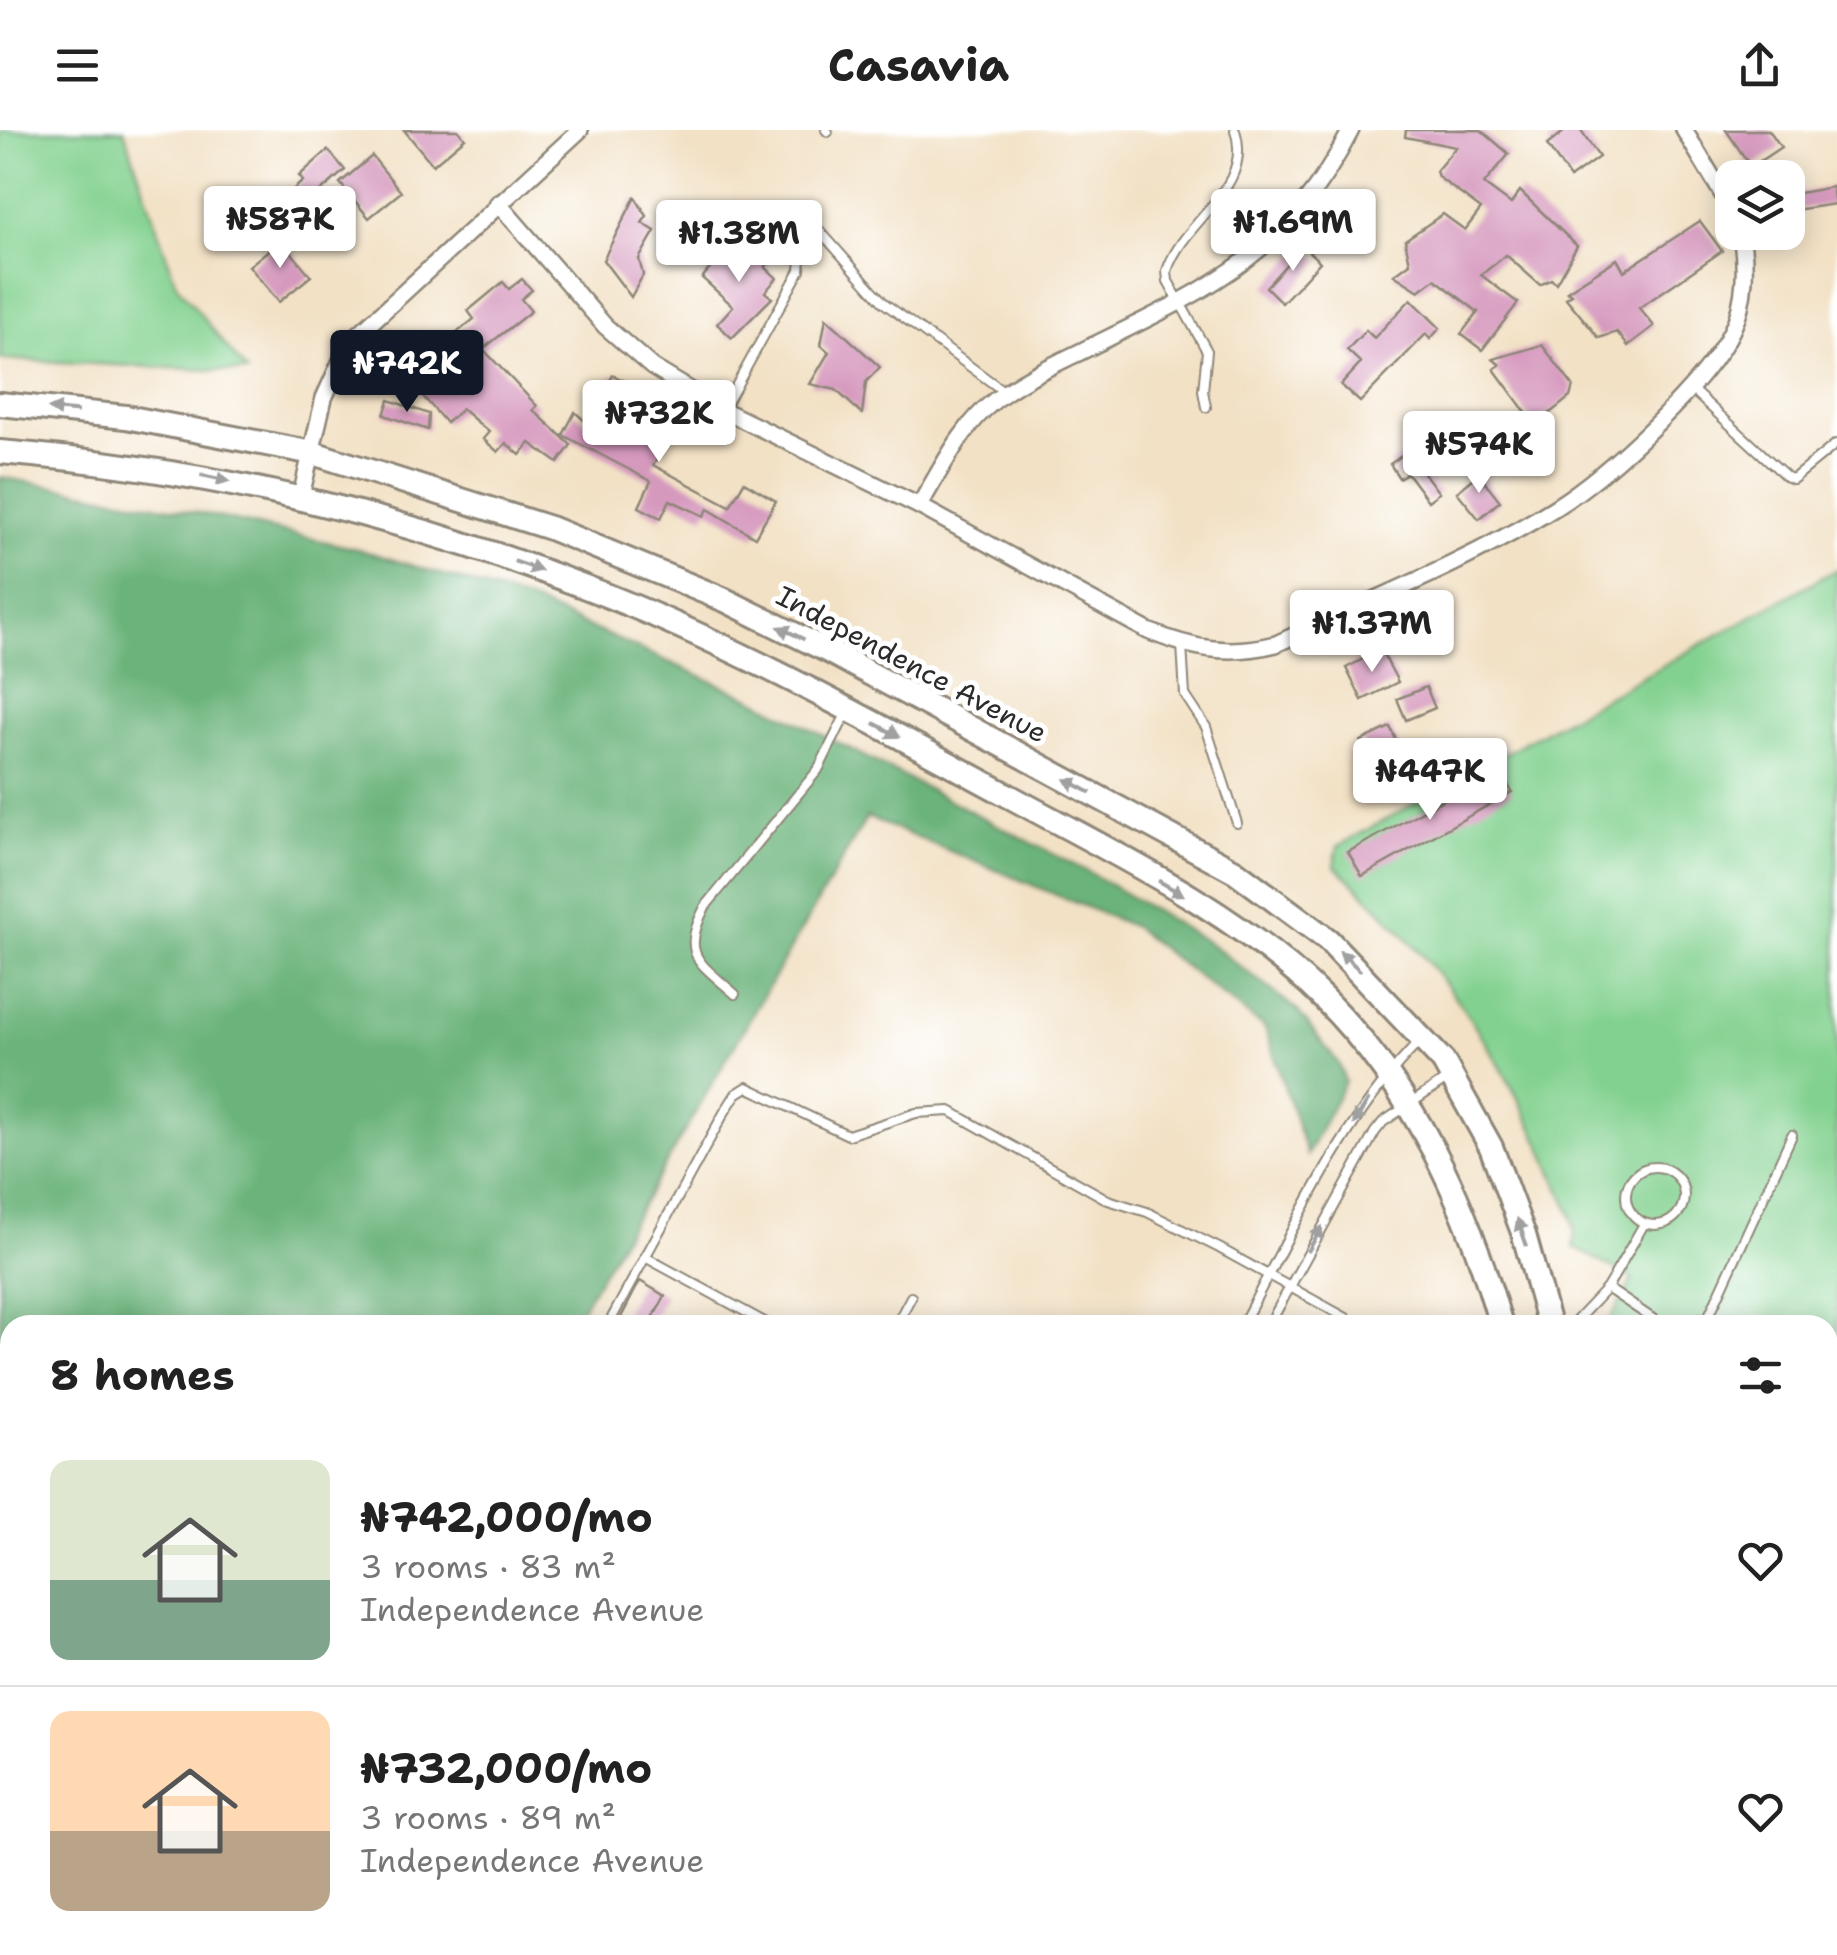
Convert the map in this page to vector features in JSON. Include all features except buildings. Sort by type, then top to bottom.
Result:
[{"type":"main road","name":"Independence Avenue","points":[[0,404],[126,417],[313,454],[550,528],[724,600],[830,652],[1235,870],[1328,940],[1423,1038],[1453,1076],[1491,1147],[1524,1235],[1547,1315]]},
{"type":"main road","points":[[0,452],[196,474],[301,496],[450,539],[589,588],[703,637],[848,710],[1221,916],[1324,998],[1387,1074],[1441,1157],[1497,1315]]},
{"type":"street","points":[[301,496],[324,398],[349,343],[580,130]]},
{"type":"street","points":[[919,506],[973,422],[1006,393],[1182,303],[1246,264],[1292,220],[1334,162],[1351,130]]},
{"type":"street","points":[[1684,130],[1715,182]]},
{"type":"street","points":[[498,203],[539,255],[628,349],[723,410],[919,506],[1148,631],[1182,645],[1242,652],[1276,644],[1485,546],[1558,506],[1627,453],[1689,387],[1732,330],[1744,250]]},
{"type":"lane","points":[[1206,407],[1203,391],[1207,351],[1167,272],[1232,179],[1241,150],[1235,130]]},
{"type":"lane","points":[[723,410],[800,270],[801,260],[770,235],[732,224]]},
{"type":"lane","points":[[820,231],[893,310],[1006,393]]},
{"type":"lane","points":[[1689,387],[1786,478],[1793,479],[1836,444]]},
{"type":"lane","points":[[1182,645],[1185,695],[1206,727],[1237,822]]},
{"type":"lane","points":[[736,994],[698,960],[691,946],[694,928],[706,907],[818,770],[848,710]]},
{"type":"lane","points":[[1248,1315],[1354,1121],[1387,1074],[1423,1038]]},
{"type":"lane","points":[[1274,1315],[1374,1132],[1453,1076]]},
{"type":"lane","points":[[613,1315],[730,1104],[747,1087],[848,1135],[916,1113],[950,1111],[1108,1200],[1147,1212],[1341,1315]]},
{"type":"lane","points":[[1714,1315],[1792,1135]]},
{"type":"lane","points":[[1645,1168],[1671,1172],[1683,1188],[1681,1210],[1664,1225],[1644,1224],[1628,1207],[1628,1185],[1645,1168]]},
{"type":"lane","points":[[1581,1315],[1607,1288],[1644,1224]]},
{"type":"lane","points":[[645,1257],[752,1315]]},
{"type":"lane","points":[[1607,1288],[1647,1315]]},
{"type":"lane","points":[[901,1315],[911,1297]]},
{"type":"green space","points":[[0,130],[124,130],[176,284],[247,372],[0,359]]},
{"type":"green space","points":[[0,477],[210,515],[357,549],[527,600],[751,698],[1090,873],[1212,945],[1297,1010],[1339,1064],[1345,1082],[1307,1155],[1265,1028],[1132,926],[867,817],[578,1315],[0,1315]]},
{"type":"green space","points":[[1837,569],[1837,1315],[1613,1315],[1633,1279],[1573,1247],[1574,1229],[1566,1201],[1512,1086],[1434,970],[1334,865],[1338,846]]}]
